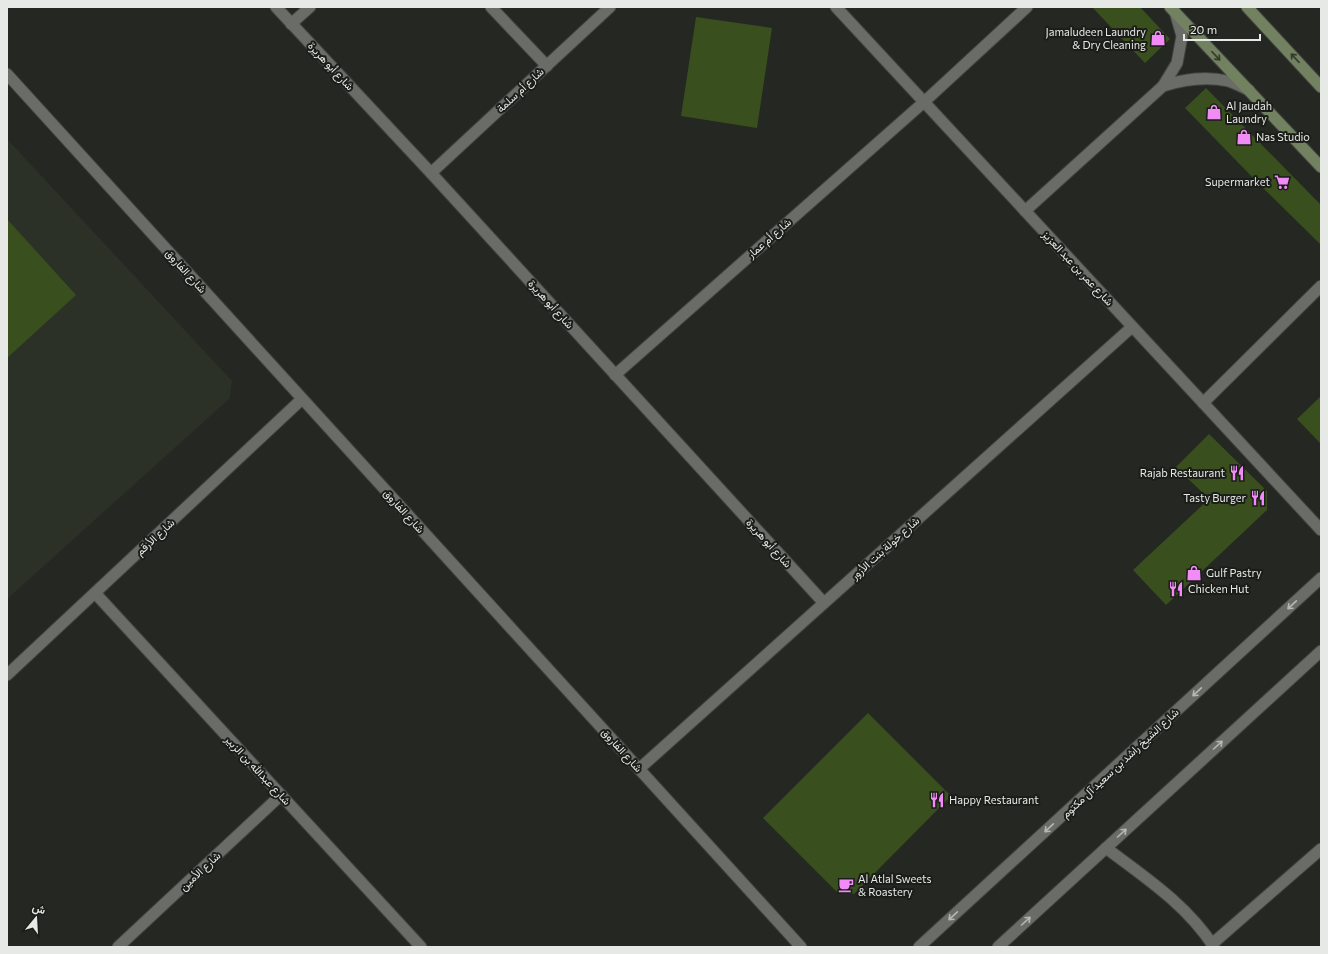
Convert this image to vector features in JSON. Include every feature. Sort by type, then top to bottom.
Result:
[{"type":"main road","points":[[1247,7],[1321,87]]},
{"type":"main road","points":[[1172,9],[1321,167]]},
{"type":"street","name":"شارع أبو هريرة","points":[[276,7],[431,173],[824,603]]},
{"type":"street","points":[[291,24],[310,7]]},
{"type":"street","points":[[491,7],[547,66]]},
{"type":"street","name":"شارع أم سلمة","points":[[431,173],[610,7]]},
{"type":"street","name":"شارع عمر بن عبد العزيز","points":[[836,7],[1321,530]]},
{"type":"street","name":"شارع أم عمار","points":[[615,375],[924,102],[1027,7]]},
{"type":"street","points":[[1025,211],[1163,86],[1177,63],[1182,36],[1172,9]]},
{"type":"street","name":"شارع الفاروق","points":[[7,74],[801,947]]},
{"type":"street","points":[[1163,86],[1185,80],[1207,78],[1229,82],[1249,90]]},
{"type":"street","points":[[1203,403],[1321,286]]},
{"type":"street","name":"شارع خولة بنت الأزور","points":[[639,769],[1132,327]]},
{"type":"street","name":"شارع الأرقم","points":[[7,675],[302,399]]},
{"type":"street","name":"شارع الشيخ راشد بن سعيد آل مكتوم","points":[[919,947],[1321,578]]},
{"type":"street","name":"شارع عبدالله بن الزبير","points":[[95,592],[421,947]]},
{"type":"street","points":[[998,947],[1321,651]]},
{"type":"street","name":"شارع الأمين","points":[[118,947],[281,795]]},
{"type":"street","points":[[1106,848],[1172,898],[1192,918],[1213,945],[1321,850]]},
{"type":"shaded area","points":[[7,139],[232,381],[230,398],[7,599]]},
{"type":"building","points":[[1092,7],[1140,7],[1170,39],[1145,63]]},
{"type":"building","points":[[696,17],[772,28],[757,128],[681,116]]},
{"type":"building","points":[[1206,88],[1321,205],[1321,245],[1185,108]]},
{"type":"building","points":[[7,219],[76,295],[7,358]]},
{"type":"building","points":[[1321,396],[1321,444],[1297,419]]},
{"type":"building","points":[[1209,434],[1267,491],[1267,510],[1166,605],[1133,570],[1209,499],[1176,467]]},
{"type":"building","points":[[868,713],[951,796],[854,894],[838,893],[763,818]]},
{"type":"place","name":"Jamaludeen Laundry & Dry Cleaning","points":[[1158,38]]},
{"type":"place","name":"Al Jaudah Laundry","points":[[1214,112]]},
{"type":"place","name":"Nas Studio","points":[[1244,137]]},
{"type":"place","name":"Supermarket","points":[[1282,182]]},
{"type":"place","name":"Rajab Restaurant","points":[[1237,473]]},
{"type":"place","name":"Tasty Burger","points":[[1258,498]]},
{"type":"place","name":"Gulf Pastry","points":[[1194,573]]},
{"type":"place","name":"Chicken Hut","points":[[1176,589]]},
{"type":"place","name":"Happy Restaurant","points":[[937,800]]},
{"type":"place","name":"Al Atlal Sweets & Roastery","points":[[846,885]]}]
